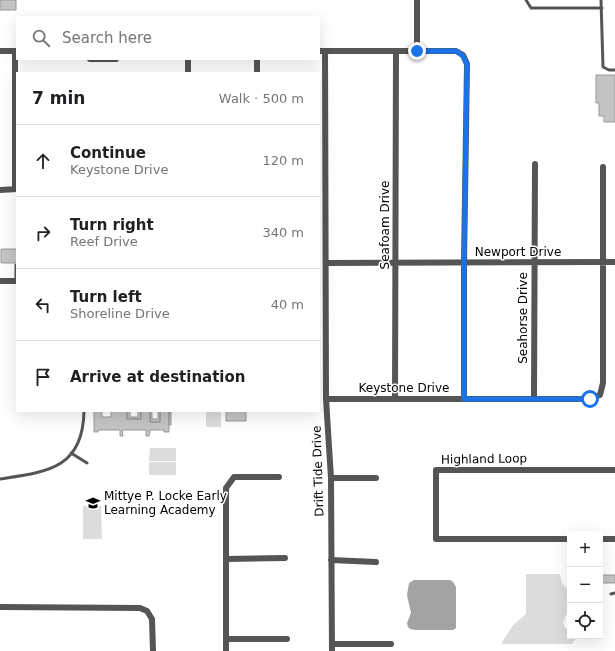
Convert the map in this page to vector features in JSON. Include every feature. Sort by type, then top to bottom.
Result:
[{"type":"street","points":[[417,0],[417,51]]},
{"type":"street","points":[[0,51],[16,51],[16,189],[0,190]]},
{"type":"street","points":[[322,51],[456,51],[463,56],[467,64],[464,263],[464,399]]},
{"type":"street","name":"Drift Tide Drive","points":[[322,51],[322,190],[326,263],[326,399],[331,478],[332,648]]},
{"type":"street","name":"Seafoam Drive","points":[[395,399],[396,51]]},
{"type":"street","points":[[188,60],[188,72]]},
{"type":"street","points":[[257,60],[257,72]]},
{"type":"street","name":"Seahorse Drive","points":[[534,399],[535,164]]},
{"type":"street","points":[[602,167],[602,262]]},
{"type":"street","name":"Keystone Drive","points":[[326,399],[590,399],[600,395],[603,383],[602,262]]},
{"type":"street","name":"Newport Drive","points":[[326,263],[615,262]]},
{"type":"street","points":[[0,281],[16,281]]},
{"type":"street","name":"Highland Loop","points":[[567,539],[436,539],[436,470],[615,470]]},
{"type":"street","points":[[226,651],[226,488],[234,477],[279,477]]},
{"type":"street","points":[[331,478],[376,478]]},
{"type":"street","points":[[603,539],[615,539]]},
{"type":"street","points":[[226,559],[285,558]]},
{"type":"street","points":[[331,560],[376,562]]},
{"type":"street","points":[[0,607],[140,608],[147,611],[152,619],[153,651]]},
{"type":"street","points":[[226,638],[287,639]]},
{"type":"street","points":[[332,648],[392,644]]},
{"type":"lane","points":[[526,0],[531,8],[602,8]]},
{"type":"lane","points":[[602,0],[603,67],[609,70],[615,70]]},
{"type":"lane","points":[[16,265],[16,281]]},
{"type":"lane","points":[[0,479],[42,472],[58,465],[71,453],[81,438],[84,424],[84,412]]},
{"type":"lane","points":[[71,453],[87,463]]},
{"type":"lane","points":[[611,594],[615,593]]},
{"type":"shaded area","points":[[206,412],[221,412],[221,427],[206,427]]},
{"type":"shaded area","points":[[150,448],[176,448],[176,461],[149,461]]},
{"type":"shaded area","points":[[149,462],[176,462],[176,475],[149,475]]},
{"type":"shaded area","points":[[83,506],[101,506],[102,539],[83,539]]},
{"type":"shaded area","points":[[526,574],[560,574],[562,583],[567,589],[567,613],[563,623],[565,628],[567,628],[567,639],[575,639],[572,644],[501,644],[513,625],[526,614]]},
{"type":"shaded area","points":[[414,580],[450,580],[453,582],[456,587],[456,628],[453,630],[415,630],[408,627],[407,623],[411,613],[407,595],[409,583]]},
{"type":"building","points":[[0,0],[16,0],[16,10],[0,10]]},
{"type":"building","points":[[596,75],[615,75],[615,122],[604,122],[604,116],[599,116],[599,103],[596,103]]},
{"type":"building","points":[[1,249],[16,249],[16,263],[1,263]]},
{"type":"building","points":[[94,412],[102,412],[102,417],[111,417],[111,412],[127,412],[127,419],[141,419],[141,412],[150,412],[150,422],[160,422],[160,412],[169,412],[169,432],[164,432],[164,430],[149,430],[149,436],[146,436],[146,430],[122,430],[123,436],[120,436],[120,430],[98,430],[98,432],[94,432]]},
{"type":"building","points":[[127,412],[130,412],[130,417],[138,417],[138,412],[141,412],[141,419],[127,419]]},
{"type":"building","points":[[150,412],[152,412],[152,419],[158,419],[158,412],[160,412],[160,422],[150,422]]},
{"type":"building","points":[[169,412],[171,412],[171,425],[169,425]]},
{"type":"building","points":[[226,412],[246,412],[246,421],[226,421]]},
{"type":"building","points":[[603,575],[615,575],[615,583],[603,583]]},
{"type":"place","name":"Mittye P. Locke Early Learning Academy","points":[[93,503]]},
{"type":"route","points":[[417,51],[456,51],[463,56],[467,64],[464,263],[464,399],[590,399]]}]
